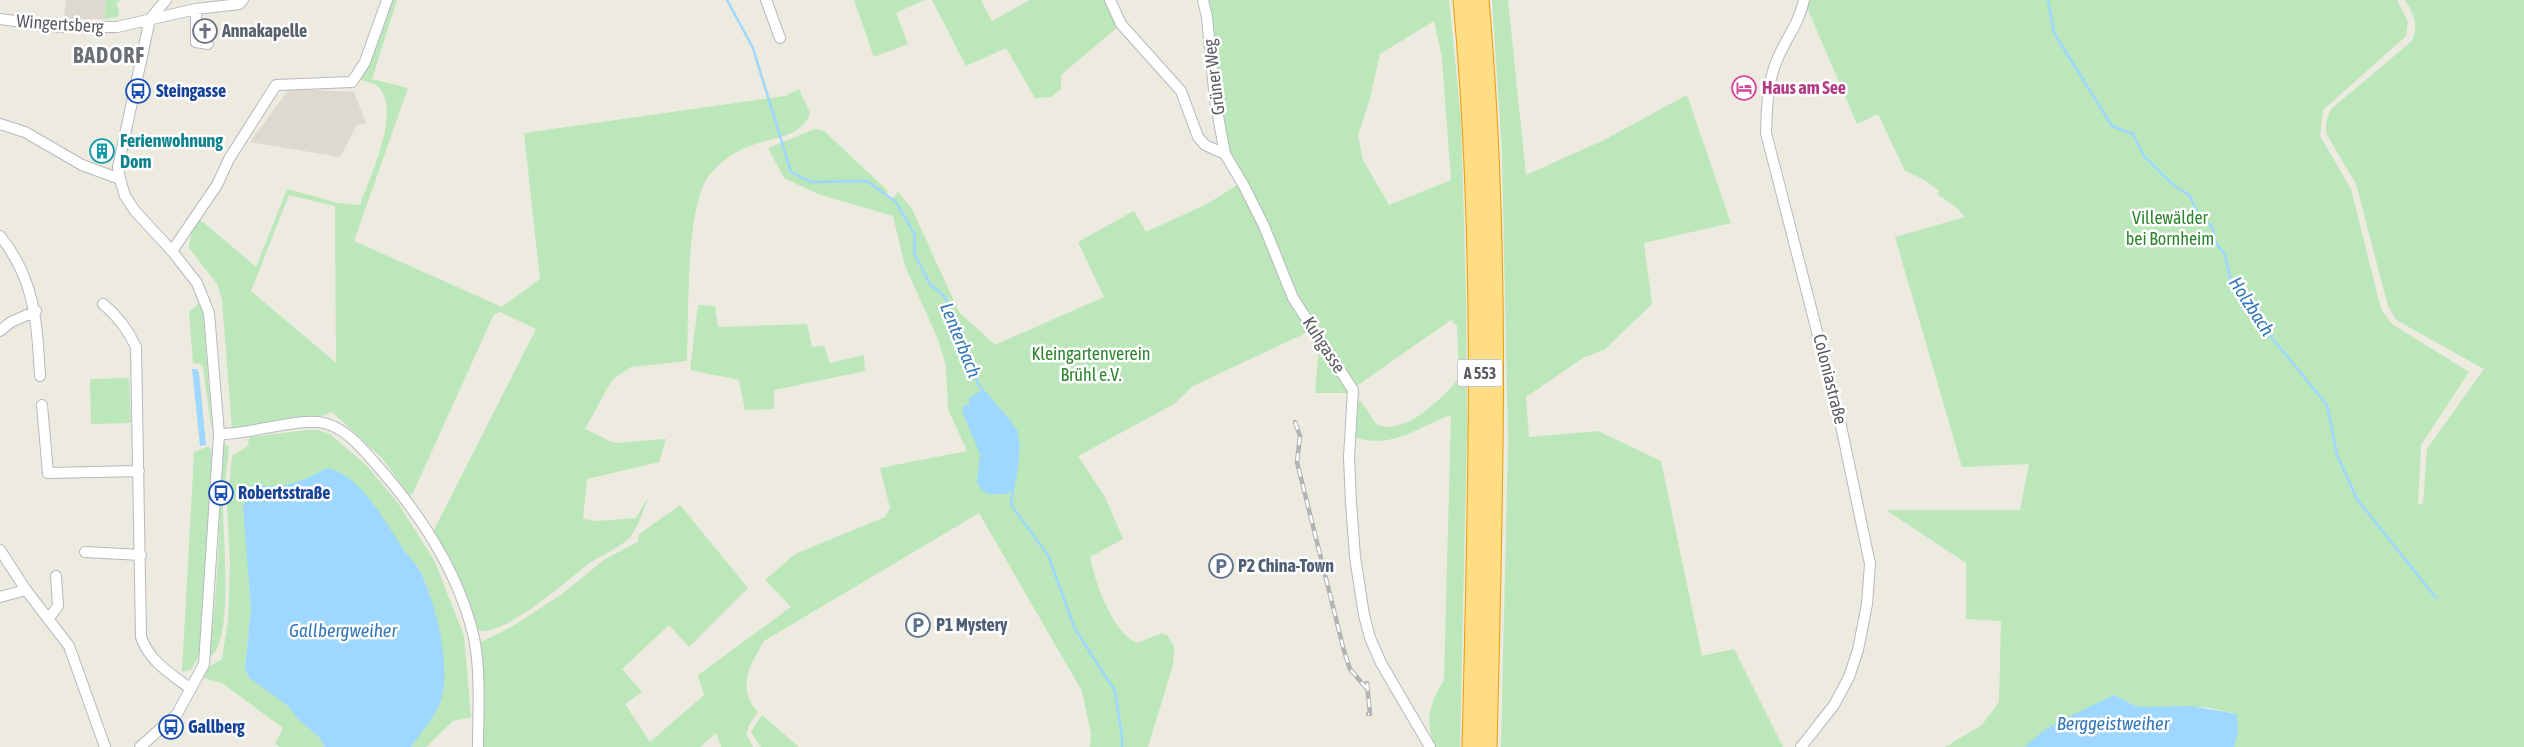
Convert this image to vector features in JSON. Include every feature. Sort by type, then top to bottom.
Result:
[{"type":"highway","name":"A 553","points":[[1463,0],[1473,130],[1480,292],[1480,450],[1472,747]]},
{"type":"highway","name":"A 553","points":[[1480,0],[1489,130],[1495,291],[1494,451],[1487,747]]},
{"type":"street","points":[[140,747],[177,714],[204,664],[219,434],[209,313],[197,283],[172,251],[135,211],[125,196],[118,167],[150,18],[166,0]]},
{"type":"street","name":"Wingertsberg","points":[[0,20],[87,28],[117,27],[196,9],[239,4],[243,0]]},
{"type":"street","points":[[172,251],[217,185],[229,159],[276,85],[352,82],[364,62],[387,0]]},
{"type":"street","points":[[766,0],[780,38]]},
{"type":"street","points":[[1110,0],[1121,24],[1181,91],[1198,137],[1206,145],[1225,154]]},
{"type":"street","name":"Grüner Weg","points":[[1202,0],[1207,17],[1215,100],[1225,154]]},
{"type":"street","name":"Coloniastraße","points":[[1802,747],[1834,704],[1848,678],[1858,650],[1867,604],[1870,564],[1840,421],[1766,133],[1768,91],[1777,59],[1800,18],[1803,3]]},
{"type":"street","points":[[196,9],[196,42],[208,44]]},
{"type":"street","points":[[0,124],[25,132],[82,165],[120,179]]},
{"type":"street","name":"Kuhgasse","points":[[1225,154],[1244,186],[1265,230],[1293,298],[1353,390],[1349,457],[1351,502],[1355,557],[1364,615],[1370,638],[1381,663],[1430,747]]},
{"type":"street","points":[[0,236],[14,253],[36,311],[40,376]]},
{"type":"street","points":[[103,304],[114,312],[129,333],[136,347],[141,555],[140,624],[145,649],[162,667],[191,689]]},
{"type":"street","points":[[0,331],[11,322],[36,311]]},
{"type":"street","points":[[42,405],[48,473],[139,471]]},
{"type":"street","points":[[219,434],[307,422],[323,423],[337,428],[353,440],[399,490],[432,538],[457,587],[468,616],[476,654],[478,747]]},
{"type":"street","points":[[0,550],[26,590],[69,646],[106,747]]},
{"type":"street","points":[[85,552],[141,555]]},
{"type":"street","points":[[49,618],[58,606],[56,576]]},
{"type":"street","points":[[0,597],[26,590]]},
{"type":"shaded area","points":[[66,0],[106,0],[104,19],[64,19]]},
{"type":"shaded area","points":[[289,89],[354,92],[366,123],[357,125],[340,157],[250,142]]},
{"type":"green space","points":[[106,0],[122,0],[116,3],[119,11],[118,17],[104,19]]},
{"type":"green space","points":[[390,0],[397,0],[372,79],[408,88],[354,241],[502,307],[540,279],[524,133],[785,96],[799,89],[810,113],[806,121],[793,132],[744,148],[722,162],[708,177],[695,213],[692,238],[688,292],[687,361],[631,367],[612,380],[585,429],[614,443],[666,439],[659,462],[587,479],[583,519],[597,521],[636,518],[650,494],[631,536],[628,540],[587,565],[532,608],[499,627],[485,631],[475,629],[433,532],[536,329],[500,312],[494,314],[412,495],[408,494],[382,458],[332,412],[315,418],[232,429],[222,300],[217,284],[189,248],[192,226],[197,217],[256,267],[287,189],[338,203],[360,205],[381,147],[387,115],[386,102],[381,90],[375,84],[361,80]],"holes":[[[289,195],[335,206],[336,363],[251,291]]]},
{"type":"green space","points":[[854,0],[924,0],[896,13],[908,44],[874,57]]},
{"type":"green space","points":[[932,0],[981,0],[992,21],[1030,0],[1107,0],[1119,26],[1061,75],[1061,89],[1051,97],[1035,98],[1006,48],[966,66]]},
{"type":"green space","points":[[1205,0],[1449,0],[1461,120],[1466,295],[1467,427],[1460,747],[1435,747],[1429,721],[1432,704],[1444,680],[1451,415],[1393,439],[1381,441],[1354,437],[1357,402],[1361,401],[1376,424],[1387,427],[1398,426],[1410,421],[1422,414],[1443,396],[1459,378],[1457,326],[1451,320],[1355,387],[1296,297],[1228,152],[1219,109]],"holes":[[[1434,21],[1442,58],[1451,180],[1389,205],[1363,160],[1358,136],[1370,98],[1380,54]]]},
{"type":"green space","points":[[1492,0],[1508,0],[1526,175],[1604,140],[1687,95],[1731,223],[1644,243],[1652,304],[1604,350],[1583,358],[1526,397],[1529,437],[1598,431],[1661,461],[1702,656],[1734,649],[1783,747],[1501,747],[1508,442],[1502,153]]},
{"type":"green space","name":"Villewälder bei Bornheim","points":[[1806,0],[2397,0],[2408,22],[2406,36],[2323,110],[2320,136],[2351,189],[2381,309],[2392,324],[2469,372],[2421,445],[2418,505],[2423,503],[2427,449],[2484,369],[2396,320],[2388,306],[2356,184],[2326,133],[2326,122],[2331,109],[2412,41],[2415,25],[2411,10],[2405,0],[2524,0],[2524,747],[2227,747],[2233,713],[2204,707],[2138,707],[2114,695],[2025,747],[1945,747],[1982,725],[1999,702],[2001,621],[1966,619],[1966,563],[1886,510],[2020,510],[2029,464],[1962,467],[1895,237],[1965,217],[1957,208],[1937,194],[1939,191],[1905,171],[1878,114],[1857,124],[1809,12]]},
{"type":"green space","name":"Kleingartenverein Brühl e.V.","points":[[815,129],[824,131],[887,190],[887,198],[892,200],[898,192],[912,209],[959,312],[995,345],[1104,297],[1078,242],[1134,211],[1146,232],[1209,203],[1237,185],[1259,225],[1260,232],[1265,233],[1310,331],[1193,386],[1174,404],[1078,456],[1105,497],[1123,539],[1090,557],[1100,592],[1112,618],[1128,637],[1137,643],[1162,633],[1168,636],[1174,647],[1173,665],[1148,747],[1090,747],[1091,734],[1082,691],[979,513],[764,641],[747,676],[748,694],[751,703],[758,712],[750,723],[746,734],[753,747],[721,747],[716,733],[700,747],[484,747],[481,642],[513,626],[562,594],[605,559],[638,542],[639,534],[680,505],[748,588],[689,647],[669,625],[622,669],[642,692],[625,704],[650,742],[704,695],[698,675],[791,607],[765,580],[795,554],[885,517],[890,508],[880,468],[967,451],[948,409],[946,366],[938,339],[905,266],[893,216],[818,194],[784,178],[768,148]],"holes":[[[964,405],[969,405],[997,495],[980,459],[979,447],[964,417]]]},
{"type":"green space","points":[[202,301],[212,427],[203,367],[201,364],[193,363],[189,312]]},
{"type":"green space","points":[[698,305],[715,306],[718,327],[807,324],[812,347],[824,346],[830,363],[864,355],[865,371],[774,390],[774,409],[745,410],[739,380],[690,370]]},
{"type":"green space","points":[[1319,345],[1351,393],[1315,393]]},
{"type":"green space","points":[[129,378],[131,423],[91,424],[90,379]]},
{"type":"green space","points":[[318,430],[330,434],[366,465],[398,503],[435,562],[464,636],[471,717],[453,721],[426,747],[411,747],[443,694],[444,682],[437,622],[429,592],[422,574],[404,550],[327,468],[308,478],[283,486],[253,484],[249,584],[251,609],[245,668],[249,678],[287,705],[298,719],[320,738],[325,747],[280,747],[275,744],[283,728],[222,683],[204,678],[207,668],[222,659],[228,620],[230,564],[227,506],[232,456],[248,446],[249,437]]},
{"type":"green space","points":[[222,443],[229,446],[223,507],[225,606],[219,643],[213,655],[208,656],[217,577]]},
{"type":"green space","points":[[209,446],[212,453],[202,648],[192,669],[182,672],[194,452]]},
{"type":"green space","points":[[762,715],[799,747],[761,747],[751,732]]},
{"type":"water","points":[[192,369],[197,369],[199,373],[206,445],[200,446]]},
{"type":"water","points":[[980,391],[987,395],[1018,431],[1017,474],[1012,490],[1007,494],[988,494],[977,483],[980,454],[962,411],[964,405],[969,405],[969,398]]},
{"type":"water","name":"Gallbergweiher","points":[[327,468],[339,472],[350,480],[371,501],[423,577],[437,618],[443,649],[443,692],[438,707],[430,721],[411,747],[325,747],[320,738],[298,719],[287,705],[249,678],[245,668],[251,609],[243,507],[248,492],[253,484],[273,486],[292,484]]},
{"type":"water","name":"Berggeistweiher","points":[[2114,695],[2138,707],[2190,706],[2237,714],[2238,733],[2234,747],[2025,747],[2043,731]]},
{"type":"waterway","name":"Lenterbach","points":[[727,0],[753,48],[791,172],[811,182],[867,181],[896,202],[915,235],[914,253],[930,284],[945,297],[979,386],[1011,423]]},
{"type":"waterway","name":"Holzbach","points":[[2048,0],[2054,33],[2112,126],[2133,134],[2143,155],[2171,183],[2190,196],[2200,218],[2212,226],[2216,243],[2225,255],[2231,282],[2249,301],[2259,322],[2327,405],[2337,455],[2357,499],[2436,598]]},
{"type":"waterway","name":"Lenterbach","points":[[1018,439],[1017,463],[1011,505],[1048,555],[1075,629],[1115,691],[1122,747]]},
{"type":"railway","points":[[1295,422],[1300,436],[1297,462],[1344,651],[1350,669],[1367,689]]},
{"type":"railway","points":[[1367,683],[1370,714],[1368,714]]},
{"type":"place","name":"Annakapelle","points":[[205,31]]},
{"type":"place","name":"Haus am See","points":[[1744,88]]},
{"type":"place","name":"Steingasse","points":[[138,91]]},
{"type":"place","name":"Ferienwohnung Dom","points":[[102,151]]},
{"type":"place","name":"Robertsstraße","points":[[221,493]]},
{"type":"place","name":"P2 China-Town","points":[[1221,566]]},
{"type":"place","name":"P1 Mystery","points":[[918,625]]},
{"type":"place","name":"Gallberg","points":[[171,727]]},
{"type":"district","name":"BADORF","points":[[109,55]]}]
